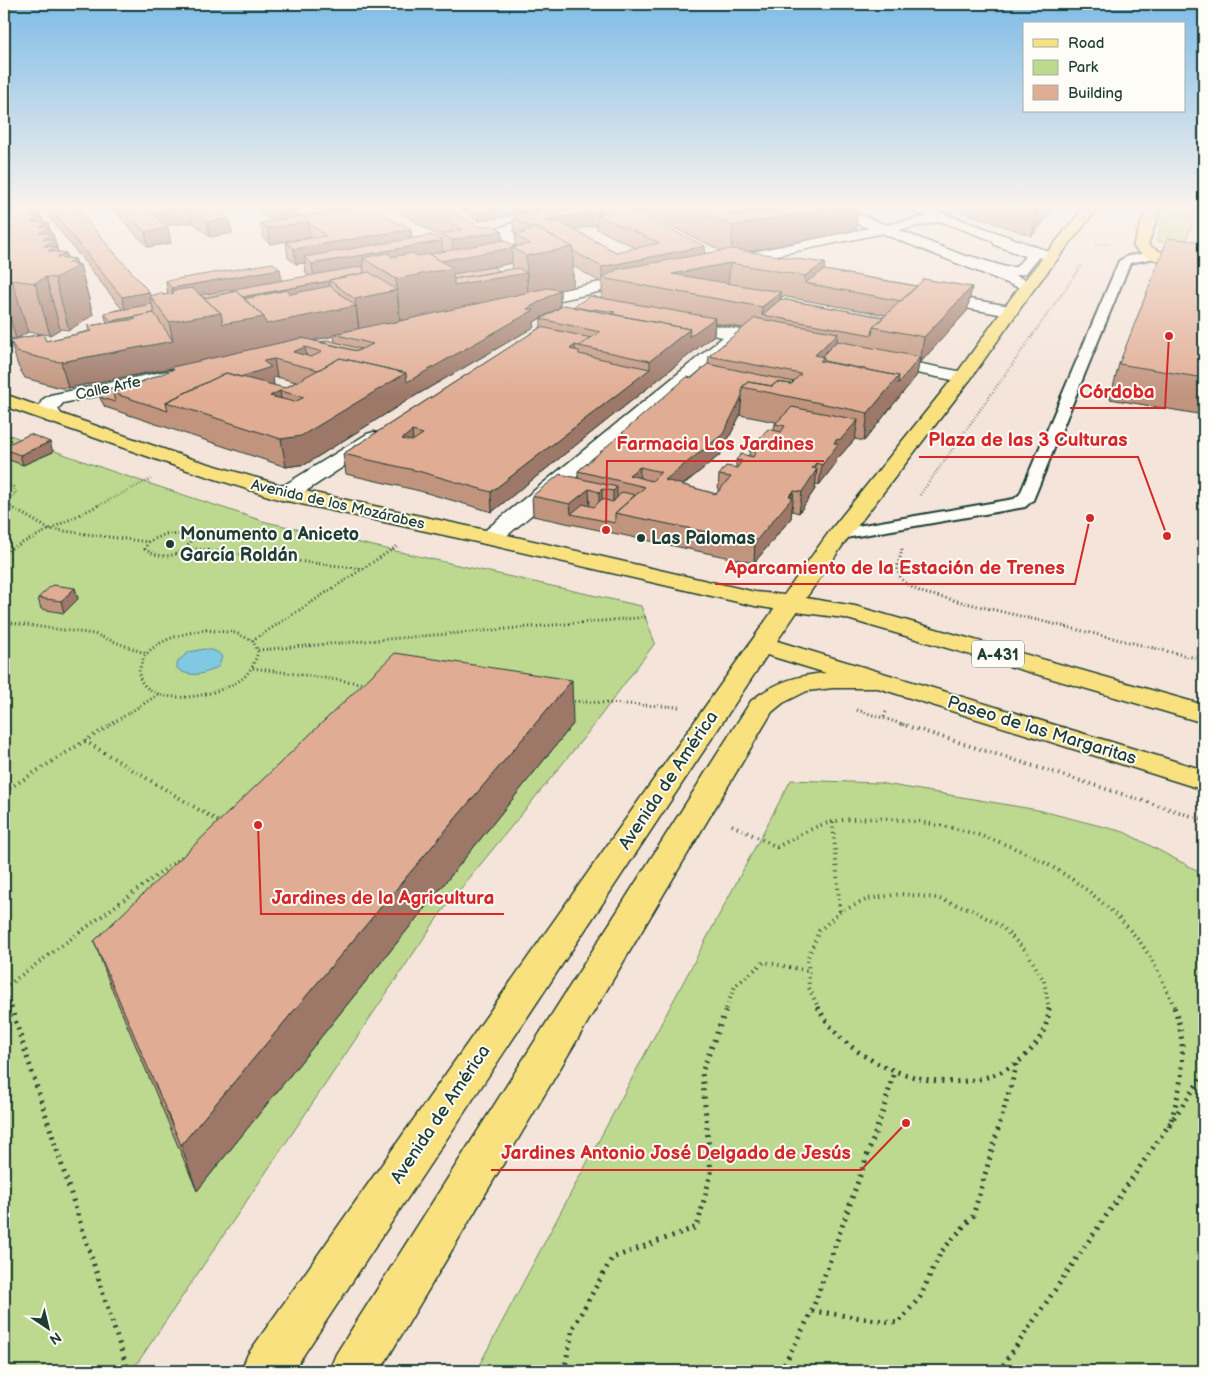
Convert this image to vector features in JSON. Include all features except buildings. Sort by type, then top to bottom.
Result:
[{"type":"main road","name":"Avenida de América","points":[[265,1371],[710,716],[840,534],[963,377],[1041,269]]},
{"type":"main road","name":"Avenida de los Mozárabes","points":[[4,400],[176,460],[286,494],[490,538],[756,599],[790,604]]},
{"type":"main road","name":"A-431","points":[[790,604],[846,611],[877,619],[1204,714]]},
{"type":"main road","name":"Paseo de las Margaritas","points":[[761,645],[1204,780]]},
{"type":"main road","name":"Paseo de las Margaritas","points":[[806,683],[880,680]]},
{"type":"main road","name":"Avenida de América","points":[[353,1371],[761,707],[779,692],[806,683]]},
{"type":"street","points":[[986,269],[1028,286]]},
{"type":"street","points":[[997,269],[1005,272],[1020,271],[1022,269]]},
{"type":"street","points":[[574,276],[594,288]]},
{"type":"street","points":[[510,306],[651,277]]},
{"type":"street","points":[[548,298],[581,308],[581,296],[594,288]]},
{"type":"street","points":[[918,295],[1010,311]]},
{"type":"street","points":[[659,319],[785,343]]},
{"type":"street","points":[[490,538],[736,334]]},
{"type":"street","points":[[863,358],[963,377]]},
{"type":"street","name":"Calle Arfe","points":[[53,417],[48,409],[49,404],[57,399],[203,368]]},
{"type":"street","points":[[286,494],[387,430]]},
{"type":"lane","points":[[840,534],[1019,503],[1027,496],[1067,401],[1088,344],[1121,269]]},
{"type":"path","points":[[1079,269],[890,535],[903,550],[898,567],[899,576],[912,588],[955,601],[1204,660]]},
{"type":"path","points":[[4,552],[158,476]]},
{"type":"path","points":[[4,485],[13,487],[16,493],[4,503],[49,529],[148,542],[166,534],[180,534],[186,535],[191,540],[188,548]]},
{"type":"path","points":[[148,542],[145,549],[153,555],[160,556],[176,554],[188,548],[364,568]]},
{"type":"path","points":[[252,641],[399,545]]},
{"type":"path","points":[[258,650],[648,617]]},
{"type":"path","points":[[4,622],[94,634],[147,654]]},
{"type":"path","points":[[216,630],[234,632],[252,641],[258,650],[258,659],[253,668],[237,683],[212,693],[184,697],[160,694],[151,690],[141,680],[139,667],[147,654],[168,640],[197,631],[216,630]]},
{"type":"path","points":[[253,668],[368,684]]},
{"type":"path","points":[[4,818],[9,803],[4,790],[160,694]]},
{"type":"path","points":[[560,700],[679,707]]},
{"type":"path","points":[[887,711],[883,718],[1204,820]]},
{"type":"path","points":[[85,741],[225,825],[217,831]]},
{"type":"path","points":[[732,825],[777,847],[833,822],[865,818],[936,823],[972,832],[1008,845],[1074,880],[1130,930],[1152,959],[1169,992],[1180,1024],[1184,1060],[1180,1095],[1169,1127]]},
{"type":"path","points":[[833,822],[840,912]]},
{"type":"path","points":[[128,1371],[4,987],[186,854]]},
{"type":"path","points":[[901,894],[936,898],[971,909],[1002,928],[1027,952],[1044,981],[1049,1010],[1041,1039],[1018,1064],[982,1079],[939,1082],[894,1072],[855,1050],[825,1021],[809,988],[808,957],[819,931],[840,912],[868,899],[901,894]]},
{"type":"path","points":[[564,1371],[573,1328],[612,1258],[697,1227],[711,1173],[702,1072],[734,986],[764,962],[809,971]]},
{"type":"path","points":[[812,1311],[898,1323],[920,1297],[941,1252],[973,1216],[1018,1064]]},
{"type":"path","points":[[781,1371],[812,1311],[883,1111],[894,1072]]},
{"type":"path","points":[[999,1371],[1204,1074]]},
{"type":"green space","points":[[4,433],[114,472],[266,522],[641,606],[655,643],[586,735],[440,914],[132,1371],[4,1371]]},
{"type":"green space","points":[[791,780],[879,783],[1038,810],[1124,832],[1204,874],[1204,1371],[476,1371]]},
{"type":"water","points":[[204,649],[214,651],[222,657],[219,666],[198,674],[187,673],[177,668],[179,660],[189,652]]},
{"type":"place","name":"Córdoba","points":[[1169,336]]},
{"type":"place","name":"Aparcamiento de la Estación de Trenes","points":[[1090,518]]},
{"type":"place","name":"Farmacia Los Jardines","points":[[606,530]]},
{"type":"place","name":"Plaza de las 3 Culturas","points":[[1167,536]]},
{"type":"place","name":"Las Palomas","points":[[641,538]]},
{"type":"place","name":"Monumento a Aniceto García Roldán","points":[[170,544]]},
{"type":"place","name":"Jardines de la Agricultura","points":[[258,825]]},
{"type":"place","name":"Jardines Antonio José Delgado de Jesús","points":[[906,1123]]}]
